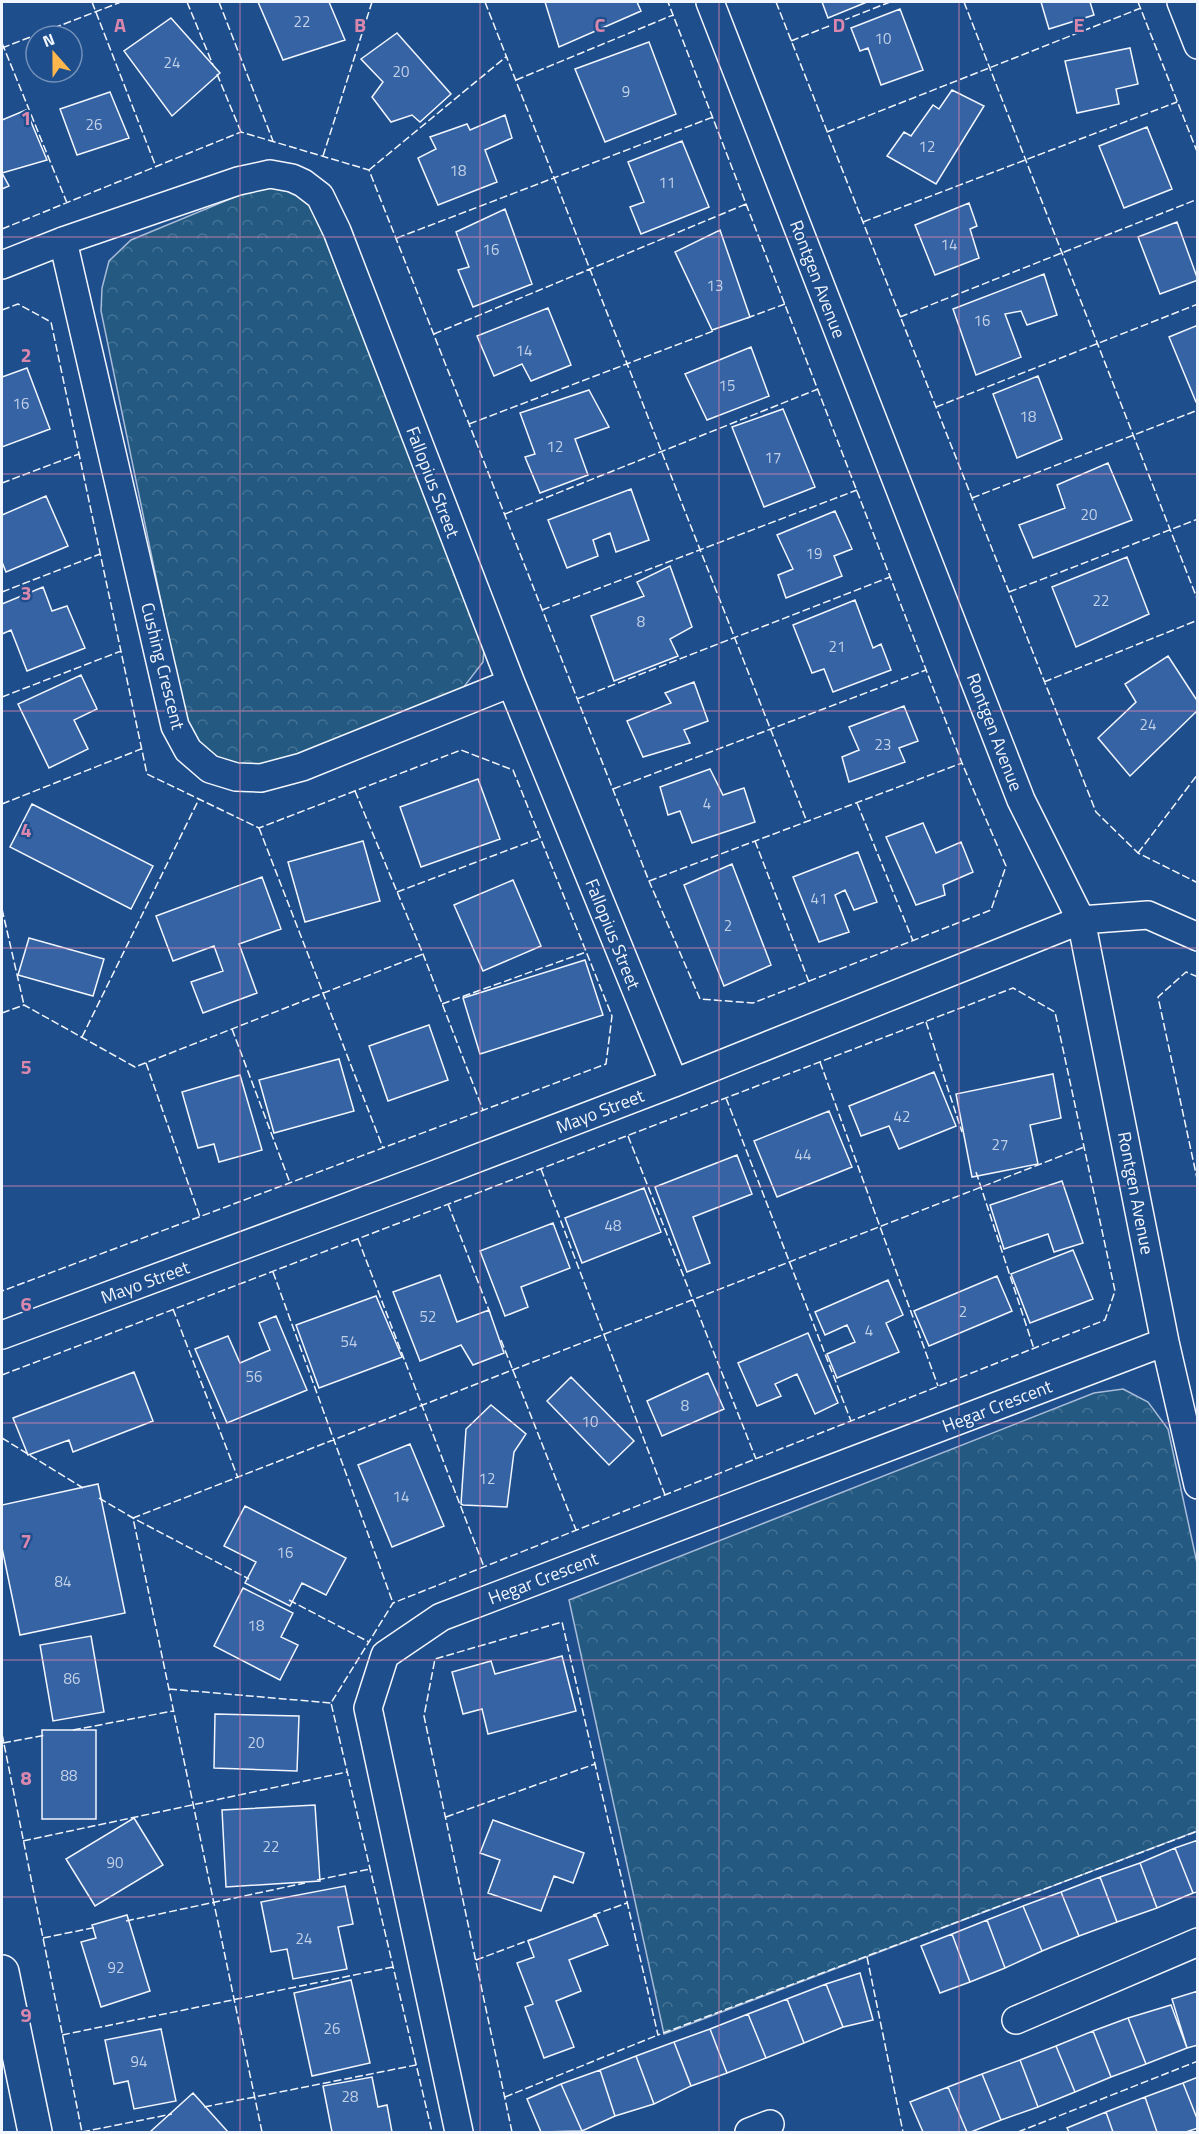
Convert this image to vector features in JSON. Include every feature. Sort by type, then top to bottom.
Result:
[{"type":"street","name":"Rontgen Avenue","points":[[710,2],[1021,800],[1081,920],[1165,1342],[1194,1449],[1197,1485]]},
{"type":"street","points":[[1181,2],[1197,45]]},
{"type":"street","name":"Fallopius Street","points":[[2,265],[63,241],[238,181],[270,174],[292,178],[320,196],[341,242],[511,683],[674,1083]]},
{"type":"street","name":"Cushing Crescent","points":[[63,241],[175,726],[188,750],[210,769],[236,777],[261,777],[302,767],[511,683]]},
{"type":"street","name":"Mayo Street","points":[[2,1335],[674,1083],[1081,920],[1148,915],[1197,937]]},
{"type":"street","name":"Hegar Crescent","points":[[459,2133],[369,1708],[385,1654],[441,1617],[1165,1342]]},
{"type":"street","points":[[1016,2020],[1197,1942]]},
{"type":"street","points":[[2,1972],[35,2133]]},
{"type":"green space","points":[[264,185],[300,195],[323,224],[485,638],[483,662],[463,688],[295,757],[256,768],[212,757],[196,739],[184,713],[101,311],[102,288],[109,261],[131,240]]},
{"type":"green space","points":[[1123,1389],[1148,1402],[1168,1429],[1197,1563],[1197,1831],[664,2034],[569,1600],[1094,1393]]},
{"type":"building","points":[[258,2],[329,2],[345,40],[283,60]]},
{"type":"building","points":[[545,2],[637,2],[641,11],[559,47]]},
{"type":"building","points":[[822,2],[867,2],[828,18]]},
{"type":"building","points":[[1041,2],[1090,2],[1094,15],[1049,29]]},
{"type":"building","points":[[900,9],[923,70],[881,85],[868,48],[860,51],[851,28]]},
{"type":"building","points":[[171,18],[220,73],[172,116],[124,51]]},
{"type":"building","points":[[397,33],[451,94],[420,122],[412,115],[391,122],[372,97],[383,82],[361,59]]},
{"type":"building","points":[[649,42],[676,114],[605,142],[575,69]]},
{"type":"building","points":[[1130,48],[1138,84],[1116,89],[1119,104],[1077,113],[1065,61]]},
{"type":"building","points":[[952,90],[984,106],[936,184],[887,156],[904,132],[911,136],[933,105],[939,109]]},
{"type":"building","points":[[110,92],[129,138],[77,155],[60,109]]},
{"type":"building","points":[[26,110],[47,160],[2,173],[2,120]]},
{"type":"building","points":[[505,115],[512,138],[485,150],[497,182],[438,205],[418,158],[436,149],[430,137],[467,124],[470,130]]},
{"type":"building","points":[[1147,127],[1172,189],[1124,208],[1099,146]]},
{"type":"building","points":[[682,141],[709,207],[641,234],[630,207],[644,202],[628,162]]},
{"type":"building","points":[[2,173],[9,186],[2,189]]},
{"type":"building","points":[[969,203],[977,226],[970,229],[979,258],[935,275],[915,225]]},
{"type":"building","points":[[505,209],[532,284],[473,307],[458,270],[469,267],[456,232]]},
{"type":"building","points":[[1177,222],[1198,280],[1160,294],[1138,237]]},
{"type":"building","points":[[720,230],[750,317],[712,330],[675,252]]},
{"type":"building","points":[[1044,274],[1057,315],[1027,325],[1021,311],[1005,314],[1021,357],[976,375],[953,309]]},
{"type":"building","points":[[548,308],[571,365],[531,381],[522,364],[494,376],[477,336]]},
{"type":"building","points":[[1198,325],[1198,402],[1196,402],[1169,337]]},
{"type":"building","points":[[751,347],[769,396],[707,420],[685,374]]},
{"type":"building","points":[[27,368],[50,429],[2,447],[2,377]]},
{"type":"building","points":[[1038,376],[1062,439],[1017,458],[993,394]]},
{"type":"building","points":[[589,390],[609,427],[575,439],[588,475],[540,493],[525,457],[535,454],[520,413]]},
{"type":"building","points":[[783,409],[815,487],[764,507],[732,427]]},
{"type":"building","points":[[1108,463],[1132,520],[1033,558],[1019,525],[1065,508],[1057,485]]},
{"type":"building","points":[[631,489],[649,540],[616,552],[610,533],[593,540],[598,556],[567,568],[548,520]]},
{"type":"building","points":[[46,496],[68,546],[6,572],[2,562],[2,515]]},
{"type":"building","points":[[835,511],[852,549],[834,556],[842,576],[786,598],[778,575],[793,569],[777,535]]},
{"type":"building","points":[[1127,557],[1149,614],[1076,647],[1052,587]]},
{"type":"building","points":[[670,566],[692,627],[670,639],[678,656],[614,681],[591,616],[644,596],[637,582]]},
{"type":"building","points":[[43,587],[52,611],[67,606],[85,648],[27,671],[11,630],[2,634],[2,604]]},
{"type":"building","points":[[855,600],[873,648],[881,644],[891,670],[833,692],[824,669],[812,673],[793,625]]},
{"type":"building","points":[[1168,656],[1198,702],[1198,710],[1130,776],[1098,738],[1136,702],[1125,684]]},
{"type":"building","points":[[81,675],[97,709],[74,720],[88,749],[49,768],[18,704]]},
{"type":"building","points":[[694,682],[708,721],[684,730],[690,743],[643,757],[627,721],[671,703],[665,693]]},
{"type":"building","points":[[904,706],[918,741],[899,748],[905,762],[849,782],[842,757],[859,750],[849,727]]},
{"type":"building","points":[[710,769],[723,795],[744,788],[755,822],[692,843],[680,811],[668,815],[660,787]]},
{"type":"building","points":[[478,779],[500,839],[421,867],[400,807]]},
{"type":"building","points":[[32,804],[153,866],[131,909],[10,847]]},
{"type":"building","points":[[923,823],[936,853],[961,842],[973,872],[943,885],[945,895],[916,905],[886,837]]},
{"type":"building","points":[[363,841],[380,901],[305,922],[288,862]]},
{"type":"building","points":[[858,852],[877,902],[854,910],[845,890],[835,895],[849,932],[819,942],[793,877]]},
{"type":"building","points":[[732,864],[771,965],[724,986],[684,885]]},
{"type":"building","points":[[262,877],[281,929],[239,944],[257,993],[203,1013],[191,982],[223,971],[214,946],[173,961],[156,916]]},
{"type":"building","points":[[513,880],[541,946],[483,971],[454,905]]},
{"type":"building","points":[[29,938],[104,959],[93,996],[18,975]]},
{"type":"building","points":[[585,960],[603,1015],[480,1054],[463,998]]},
{"type":"building","points":[[429,1025],[448,1080],[388,1101],[369,1046]]},
{"type":"building","points":[[339,1059],[354,1111],[274,1133],[259,1080]]},
{"type":"building","points":[[934,1072],[956,1126],[899,1149],[889,1126],[861,1136],[849,1106]]},
{"type":"building","points":[[1053,1074],[1061,1118],[1030,1125],[1038,1164],[972,1177],[956,1094]]},
{"type":"building","points":[[240,1075],[262,1150],[219,1162],[214,1144],[198,1148],[182,1092]]},
{"type":"building","points":[[829,1111],[852,1167],[777,1197],[754,1141]]},
{"type":"building","points":[[737,1155],[752,1194],[693,1217],[710,1263],[687,1272],[655,1187]]},
{"type":"building","points":[[1062,1181],[1083,1243],[1054,1252],[1048,1234],[1004,1249],[990,1205]]},
{"type":"building","points":[[644,1188],[661,1232],[582,1263],[565,1218]]},
{"type":"building","points":[[553,1223],[570,1268],[521,1287],[528,1307],[505,1316],[480,1251]]},
{"type":"building","points":[[1073,1250],[1093,1299],[1030,1323],[1011,1274]]},
{"type":"building","points":[[440,1275],[457,1322],[489,1310],[504,1353],[473,1365],[461,1345],[420,1361],[393,1292]]},
{"type":"building","points":[[997,1276],[1012,1311],[929,1346],[914,1311]]},
{"type":"building","points":[[888,1280],[903,1315],[886,1323],[899,1352],[837,1378],[827,1354],[855,1342],[847,1325],[825,1335],[815,1312]]},
{"type":"building","points":[[376,1296],[402,1357],[319,1388],[296,1325]]},
{"type":"building","points":[[276,1316],[307,1390],[227,1423],[195,1349],[228,1336],[240,1363],[270,1350],[259,1323]]},
{"type":"building","points":[[808,1333],[838,1403],[815,1414],[797,1374],[775,1384],[781,1396],[757,1406],[738,1363]]},
{"type":"building","points":[[134,1372],[153,1421],[73,1452],[69,1440],[28,1455],[13,1418]]},
{"type":"building","points":[[708,1373],[724,1409],[662,1436],[647,1401]]},
{"type":"building","points":[[571,1377],[634,1441],[609,1465],[547,1401]]},
{"type":"building","points":[[491,1405],[526,1434],[514,1452],[507,1507],[463,1505],[461,1504],[466,1429]]},
{"type":"building","points":[[410,1444],[444,1526],[392,1547],[358,1465]]},
{"type":"building","points":[[98,1484],[125,1613],[20,1635],[2,1548],[2,1505]]},
{"type":"building","points":[[245,1506],[346,1558],[326,1595],[302,1583],[290,1606],[245,1583],[256,1562],[224,1546]]},
{"type":"building","points":[[243,1588],[293,1613],[281,1637],[298,1645],[280,1680],[214,1646]]},
{"type":"building","points":[[91,1636],[104,1712],[53,1721],[40,1645]]},
{"type":"building","points":[[562,1656],[576,1711],[488,1734],[482,1709],[463,1714],[452,1672],[491,1661],[495,1674]]},
{"type":"building","points":[[215,1714],[299,1716],[297,1771],[214,1768]]},
{"type":"building","points":[[42,1730],[96,1730],[96,1819],[42,1819]]},
{"type":"building","points":[[315,1805],[320,1881],[226,1887],[222,1810]]},
{"type":"building","points":[[134,1818],[163,1865],[95,1906],[66,1859]]},
{"type":"building","points":[[493,1820],[584,1853],[573,1883],[554,1876],[541,1911],[488,1893],[500,1860],[480,1853]]},
{"type":"building","points":[[1198,1840],[1198,1892],[1193,1893],[1175,1848]]},
{"type":"building","points":[[1175,1848],[1193,1893],[1157,1908],[1140,1863]]},
{"type":"building","points":[[1140,1863],[1157,1908],[1117,1922],[1100,1877]]},
{"type":"building","points":[[1100,1877],[1117,1922],[1079,1936],[1061,1892]]},
{"type":"building","points":[[345,1886],[353,1924],[338,1927],[347,1969],[293,1979],[287,1949],[271,1952],[261,1902]]},
{"type":"building","points":[[1061,1892],[1079,1936],[1042,1951],[1023,1906]]},
{"type":"building","points":[[1023,1906],[1042,1951],[1005,1968],[987,1920]]},
{"type":"building","points":[[127,1915],[150,1991],[101,2007],[81,1942],[96,1938],[92,1925]]},
{"type":"building","points":[[596,1915],[608,1945],[569,1960],[581,1991],[556,2001],[574,2047],[544,2058],[525,2007],[533,2004],[517,1963],[534,1957],[528,1941]]},
{"type":"building","points":[[987,1920],[1005,1968],[970,1982],[952,1934]]},
{"type":"building","points":[[952,1934],[970,1982],[940,1993],[921,1946]]},
{"type":"building","points":[[860,1973],[873,2020],[843,2027],[826,1984]]},
{"type":"building","points":[[351,1980],[370,2063],[312,2076],[294,1993]]},
{"type":"building","points":[[826,1984],[843,2027],[804,2043],[787,1999]]},
{"type":"building","points":[[1198,1991],[1198,2045],[1187,2048],[1172,1999]]},
{"type":"building","points":[[787,1999],[804,2043],[766,2058],[748,2014]]},
{"type":"building","points":[[1171,2005],[1187,2048],[1146,2064],[1128,2018]]},
{"type":"building","points":[[748,2014],[766,2058],[727,2073],[710,2029]]},
{"type":"building","points":[[1128,2018],[1146,2064],[1111,2077],[1093,2031]]},
{"type":"building","points":[[161,2029],[176,2101],[134,2109],[128,2081],[114,2084],[105,2040]]},
{"type":"building","points":[[710,2029],[727,2073],[691,2086],[674,2042]]},
{"type":"building","points":[[1093,2031],[1111,2077],[1075,2092],[1056,2046]]},
{"type":"building","points":[[674,2042],[691,2086],[654,2104],[636,2056]]},
{"type":"building","points":[[1056,2046],[1075,2092],[1038,2107],[1020,2060]]},
{"type":"building","points":[[636,2056],[654,2104],[615,2116],[600,2070]]},
{"type":"building","points":[[1020,2060],[1038,2107],[1001,2120],[982,2074]]},
{"type":"building","points":[[600,2070],[615,2116],[582,2131],[561,2084]]},
{"type":"building","points":[[982,2074],[1001,2120],[967,2132],[948,2087]]},
{"type":"building","points":[[372,2077],[378,2107],[387,2105],[392,2132],[332,2132],[323,2086]]},
{"type":"building","points":[[1198,2077],[1198,2121],[1183,2083]]},
{"type":"building","points":[[1183,2083],[1198,2121],[1198,2128],[1186,2132],[1157,2132],[1145,2097]]},
{"type":"building","points":[[561,2084],[582,2131],[541,2132],[527,2099]]},
{"type":"building","points":[[948,2087],[967,2132],[923,2132],[910,2102]]},
{"type":"building","points":[[193,2093],[228,2132],[150,2132]]},
{"type":"building","points":[[1145,2097],[1157,2132],[1113,2132],[1106,2112]]},
{"type":"building","points":[[1106,2112],[1113,2132],[1069,2132],[1067,2128]]},
{"type":"fence","points":[[92,2],[156,167]]},
{"type":"fence","points":[[2,48],[121,2]]},
{"type":"fence","points":[[187,2],[213,65]]},
{"type":"fence","points":[[219,2],[273,141]]},
{"type":"fence","points":[[323,156],[372,2]]},
{"type":"fence","points":[[485,2],[807,822]]},
{"type":"fence","points":[[2,229],[241,132],[369,170],[649,881],[700,999],[753,1003],[991,910],[1006,866],[962,763],[668,2]]},
{"type":"fence","points":[[776,2],[1096,812],[1138,853],[1198,883]]},
{"type":"fence","points":[[791,41],[890,2]]},
{"type":"fence","points":[[964,2],[1198,601]]},
{"type":"fence","points":[[1138,2],[1198,154]]},
{"type":"fence","points":[[827,132],[1141,8]]},
{"type":"fence","points":[[516,80],[673,15]]},
{"type":"fence","points":[[2,43],[67,203]]},
{"type":"fence","points":[[369,170],[507,56]]},
{"type":"fence","points":[[217,74],[241,132]]},
{"type":"fence","points":[[863,222],[1177,102]]},
{"type":"fence","points":[[397,238],[713,117]]},
{"type":"fence","points":[[900,317],[1198,199]]},
{"type":"fence","points":[[434,334],[746,204]]},
{"type":"fence","points":[[2,310],[18,304],[51,322],[147,774],[259,828],[461,750],[513,770],[612,1016],[606,1064],[2,1291]]},
{"type":"fence","points":[[747,318],[785,304]]},
{"type":"fence","points":[[936,407],[1198,304]]},
{"type":"fence","points":[[469,424],[716,330]]},
{"type":"fence","points":[[505,514],[818,389]]},
{"type":"fence","points":[[972,498],[1198,410]]},
{"type":"fence","points":[[2,483],[79,454]]},
{"type":"fence","points":[[542,610],[857,490]]},
{"type":"fence","points":[[1009,592],[1198,519]]},
{"type":"fence","points":[[2,592],[100,554]]},
{"type":"fence","points":[[577,699],[890,577]]},
{"type":"fence","points":[[1044,682],[1198,620]]},
{"type":"fence","points":[[2,697],[121,651]]},
{"type":"fence","points":[[613,789],[926,670]]},
{"type":"fence","points":[[2,804],[141,749]]},
{"type":"fence","points":[[649,881],[962,763]]},
{"type":"fence","points":[[1138,853],[1198,774]]},
{"type":"fence","points":[[355,791],[423,954],[483,1110]]},
{"type":"fence","points":[[82,1037],[199,799]]},
{"type":"fence","points":[[857,803],[913,941]]},
{"type":"fence","points":[[259,828],[383,1148]]},
{"type":"fence","points":[[397,892],[540,838]]},
{"type":"fence","points":[[755,841],[809,982]]},
{"type":"fence","points":[[2,909],[24,1005]]},
{"type":"fence","points":[[442,1004],[586,952]]},
{"type":"fence","points":[[2,1013],[24,1005],[135,1067],[423,954]]},
{"type":"fence","points":[[1198,977],[1186,972],[1158,997],[1198,1183]]},
{"type":"fence","points":[[2,1375],[1013,988],[1055,1012],[1115,1291],[1105,1320],[393,1603],[331,1703],[432,2132]]},
{"type":"fence","points":[[926,1022],[962,1132]]},
{"type":"fence","points":[[232,1029],[290,1183]]},
{"type":"fence","points":[[820,1062],[938,1386]]},
{"type":"fence","points":[[146,1063],[200,1217]]},
{"type":"fence","points":[[726,1098],[851,1421]]},
{"type":"fence","points":[[628,1136],[756,1459]]},
{"type":"fence","points":[[262,2132],[133,1518],[1084,1147]]},
{"type":"fence","points":[[541,1169],[665,1495]]},
{"type":"fence","points":[[976,1172],[1034,1349]]},
{"type":"fence","points":[[448,1204],[490,1313]]},
{"type":"fence","points":[[358,1239],[484,1567]]},
{"type":"fence","points":[[273,1272],[393,1603]]},
{"type":"fence","points":[[173,1309],[238,1478]]},
{"type":"fence","points":[[501,1340],[576,1530]]},
{"type":"fence","points":[[2,1438],[83,1488]]},
{"type":"fence","points":[[99,1498],[249,1579]]},
{"type":"fence","points":[[289,1600],[369,1642]]},
{"type":"fence","points":[[512,2132],[424,1716],[435,1659],[562,1622],[658,2035],[1198,1831]]},
{"type":"fence","points":[[169,1689],[331,1703]]},
{"type":"fence","points":[[73,1730],[173,1711]]},
{"type":"fence","points":[[2,1734],[82,2132]]},
{"type":"fence","points":[[3,1743],[46,1735]]},
{"type":"fence","points":[[446,1817],[595,1764]]},
{"type":"fence","points":[[23,1841],[347,1772]]},
{"type":"fence","points":[[317,1880],[370,1869]]},
{"type":"fence","points":[[126,1921],[305,1883]]},
{"type":"fence","points":[[593,1915],[627,1903]]},
{"type":"fence","points":[[43,1938],[97,1927]]},
{"type":"fence","points":[[476,1960],[532,1939]]},
{"type":"fence","points":[[867,1957],[903,2132]]},
{"type":"fence","points":[[62,2035],[393,1967]]},
{"type":"fence","points":[[505,2097],[658,2035]]},
{"type":"fence","points":[[1018,2132],[1198,2061]]},
{"type":"fence","points":[[204,2107],[416,2065]]},
{"type":"fence","points":[[82,2132],[172,2114]]}]
